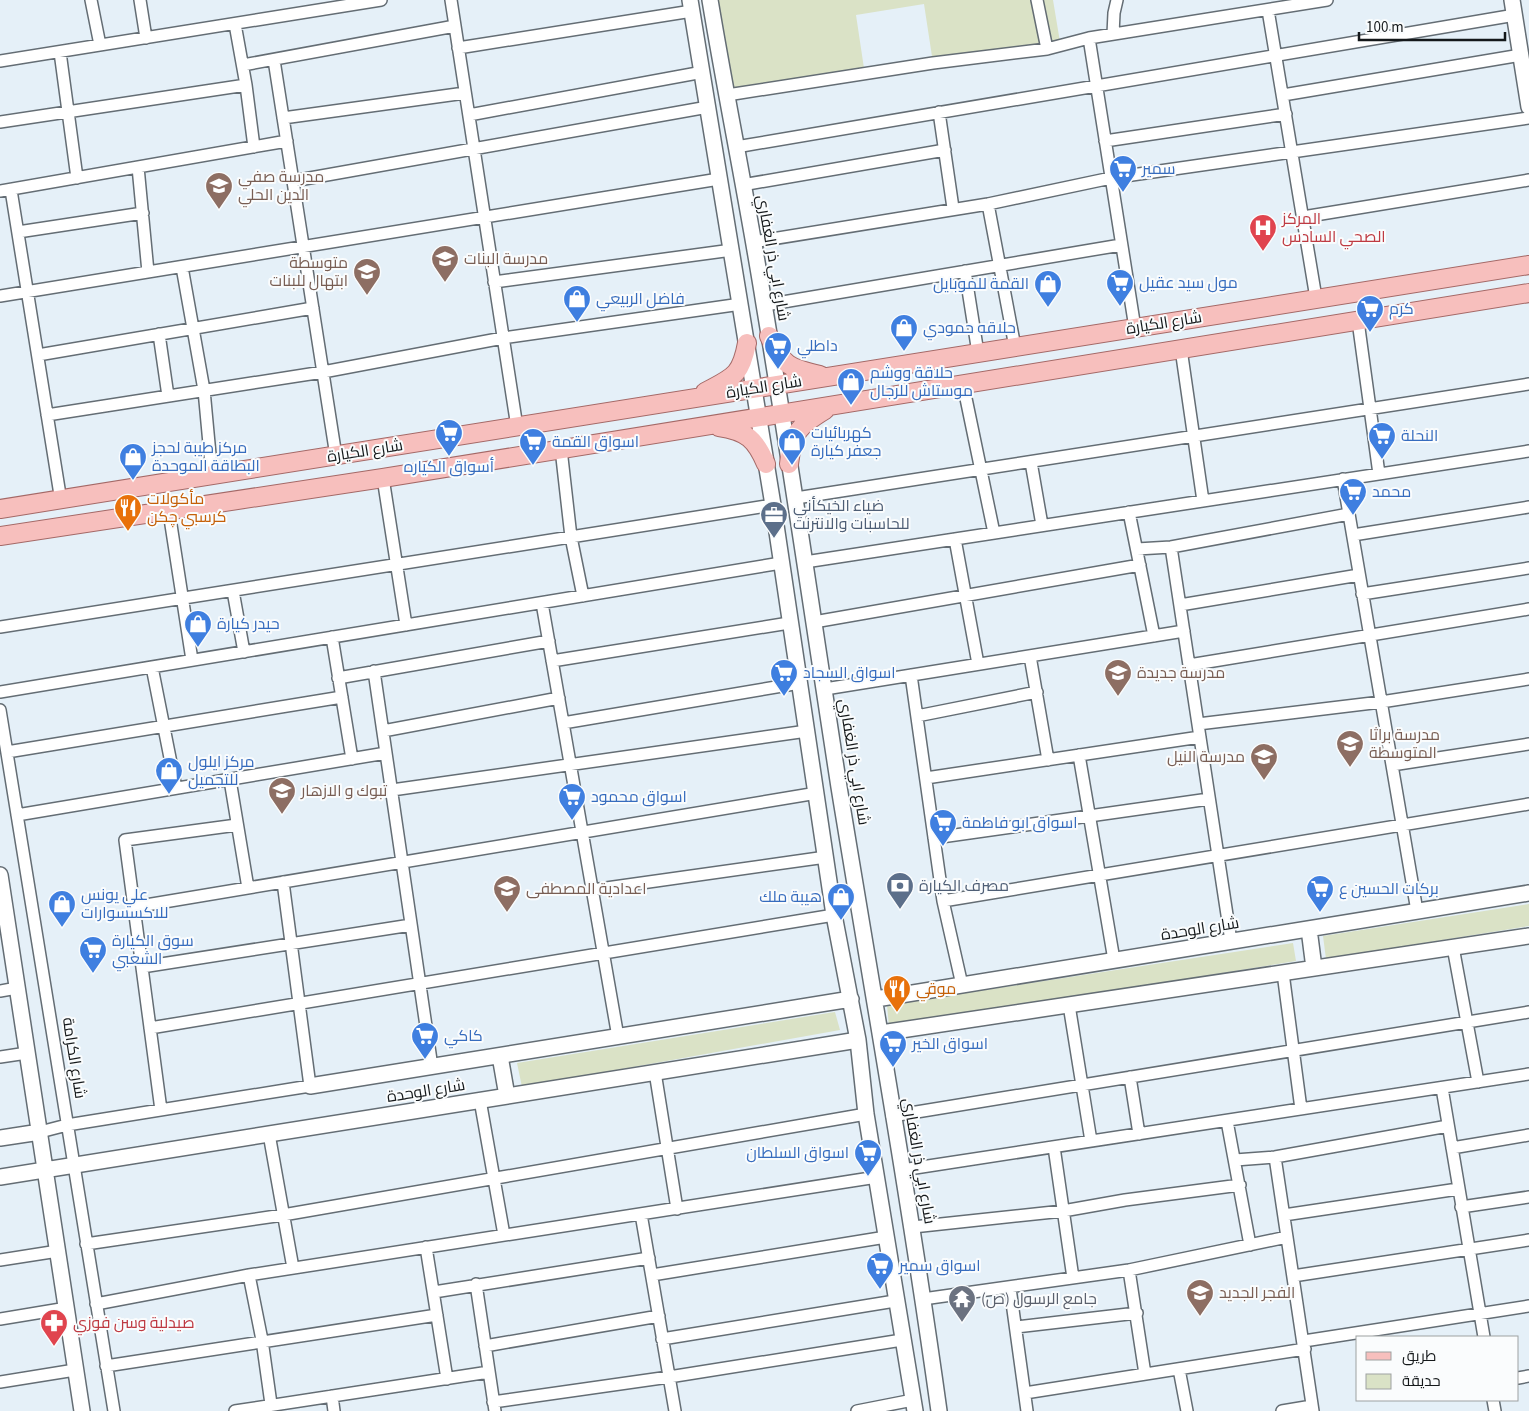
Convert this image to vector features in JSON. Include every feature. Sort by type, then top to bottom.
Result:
[{"type":"main road","name":"شارع الكيارة","points":[[0,510],[1312,298],[1529,265]]},
{"type":"main road","name":"شارع الكيارة","points":[[0,536],[169,512],[383,478],[1529,293]]},
{"type":"main road","points":[[1312,298],[1303,315],[1312,328]]},
{"type":"main road","points":[[1284,304],[1289,311],[1291,320],[1286,332]]},
{"type":"main road","points":[[769,336],[782,362],[790,368],[828,377]]},
{"type":"main road","points":[[694,398],[737,372],[743,363],[746,343]]},
{"type":"main road","points":[[790,464],[792,441],[796,430],[833,405]]},
{"type":"main road","points":[[706,426],[727,428],[750,438],[758,446],[766,464]]},
{"type":"main road","points":[[397,446],[401,474]]},
{"type":"street","points":[[91,0],[100,45]]},
{"type":"street","points":[[140,0],[146,38]]},
{"type":"street","points":[[305,0],[307,12]]},
{"type":"street","points":[[0,61],[381,0]]},
{"type":"street","points":[[451,0],[517,427]]},
{"type":"street","name":"شارع ابي ذر الغفاري","points":[[710,0],[796,498],[818,649],[882,1033],[892,1116],[913,1227],[939,1411]]},
{"type":"street","points":[[1037,0],[1047,49]]},
{"type":"street","points":[[1113,34],[1117,0]]},
{"type":"street","points":[[727,96],[933,63],[1047,49],[1089,38],[1327,0]]},
{"type":"street","points":[[458,48],[691,6],[703,67],[759,417],[834,915],[858,1040],[866,1114],[878,1177],[895,1301],[914,1406],[857,1411]]},
{"type":"street","points":[[736,147],[1276,55],[1513,8],[1529,107]]},
{"type":"street","points":[[1268,10],[1303,217],[1312,298]]},
{"type":"street","points":[[235,24],[243,65],[254,147]]},
{"type":"street","points":[[243,65],[455,26]]},
{"type":"street","points":[[1089,38],[1135,328]]},
{"type":"street","points":[[60,52],[77,178]]},
{"type":"street","points":[[1282,95],[1521,55]]},
{"type":"street","points":[[469,115],[703,67],[721,59]]},
{"type":"street","points":[[274,60],[336,456]]},
{"type":"street","points":[[0,122],[246,85]]},
{"type":"street","points":[[283,118],[465,93]]},
{"type":"street","points":[[293,181],[708,107]]},
{"type":"street","points":[[939,112],[953,208]]},
{"type":"street","points":[[1105,141],[1286,114]]},
{"type":"street","points":[[753,242],[953,208],[988,204],[1111,178],[1529,118]]},
{"type":"street","points":[[61,501],[18,232],[6,191],[287,142]]},
{"type":"street","points":[[742,185],[945,150]]},
{"type":"street","points":[[138,167],[148,272]]},
{"type":"street","points":[[0,296],[28,293],[303,246],[720,179]]},
{"type":"street","points":[[1303,217],[1529,180]]},
{"type":"street","points":[[988,204],[1015,347]]},
{"type":"street","points":[[18,232],[142,213]]},
{"type":"street","points":[[764,304],[1122,245]]},
{"type":"street","points":[[494,282],[732,250]]},
{"type":"street","points":[[182,267],[204,390],[212,476]]},
{"type":"street","points":[[965,271],[978,353]]},
{"type":"street","points":[[47,414],[323,372],[503,338],[741,304]]},
{"type":"street","points":[[38,355],[313,308]]},
{"type":"street","points":[[1358,321],[1379,474]]},
{"type":"street","points":[[159,334],[168,396]]},
{"type":"street","points":[[1181,349],[1203,500]]},
{"type":"street","points":[[963,384],[994,533]]},
{"type":"street","points":[[796,498],[1529,384]]},
{"type":"street","points":[[561,449],[571,537],[583,596]]},
{"type":"street","points":[[805,562],[1529,450]]},
{"type":"street","points":[[1031,462],[1042,525]]},
{"type":"street","points":[[383,478],[406,625]]},
{"type":"street","points":[[1343,479],[1417,911]]},
{"type":"street","points":[[0,627],[773,505]]},
{"type":"street","points":[[1352,535],[1529,507]]},
{"type":"street","points":[[169,512],[192,660]]},
{"type":"street","points":[[1129,512],[1154,636]]},
{"type":"street","points":[[1137,549],[1171,547],[1349,514]]},
{"type":"street","points":[[955,538],[978,664]]},
{"type":"street","points":[[1171,547],[1231,941]]},
{"type":"street","points":[[0,692],[781,563]]},
{"type":"street","points":[[814,622],[1140,565]]},
{"type":"street","points":[[1362,594],[1529,568]]},
{"type":"street","points":[[1180,605],[1360,575]]},
{"type":"street","points":[[233,590],[244,652]]},
{"type":"street","points":[[542,603],[618,1037]]},
{"type":"street","points":[[1189,665],[1529,609]]},
{"type":"street","points":[[552,661],[790,624]]},
{"type":"street","points":[[825,689],[1184,631]]},
{"type":"street","points":[[332,637],[352,759]]},
{"type":"street","points":[[338,678],[549,641]]},
{"type":"street","points":[[795,653],[818,649]]},
{"type":"street","points":[[1030,656],[1048,760]]},
{"type":"street","points":[[152,667],[176,788]]},
{"type":"street","points":[[374,672],[432,1066]]},
{"type":"street","points":[[911,675],[943,901],[962,985]]},
{"type":"street","points":[[1198,724],[1381,702],[1529,679]]},
{"type":"street","points":[[563,723],[800,683]]},
{"type":"street","points":[[917,716],[1036,692]]},
{"type":"street","points":[[7,752],[342,697]]},
{"type":"street","points":[[383,731],[559,698]]},
{"type":"street","name":"شارع الكرامة","points":[[0,710],[114,1411]]},
{"type":"street","points":[[392,790],[807,731]]},
{"type":"street","points":[[926,778],[1200,736]]},
{"type":"street","points":[[1392,765],[1529,744]]},
{"type":"street","points":[[17,814],[386,753]]},
{"type":"street","points":[[1079,755],[1114,960]]},
{"type":"street","points":[[230,780],[248,888]]},
{"type":"street","points":[[134,907],[817,793]]},
{"type":"street","points":[[934,838],[1209,799]]},
{"type":"street","points":[[943,901],[1529,804]]},
{"type":"street","points":[[161,1110],[125,840],[237,824]]},
{"type":"street","points":[[592,890],[826,857]]},
{"type":"street","points":[[0,875],[4,921],[17,988],[40,1132],[44,1170],[82,1411]]},
{"type":"street","points":[[283,882],[310,1086]]},
{"type":"street","name":"شارع الوحدة","points":[[876,999],[1529,893]]},
{"type":"street","points":[[150,1028],[834,915]]},
{"type":"street","points":[[142,967],[412,925]]},
{"type":"street","points":[[1308,929],[1314,968]]},
{"type":"street","points":[[882,1033],[1529,936]]},
{"type":"street","points":[[1453,948],[1478,1082]]},
{"type":"street","points":[[1283,973],[1301,1109]]},
{"type":"street","points":[[0,991],[17,988]]},
{"type":"street","name":"شارع الوحدة","points":[[0,1138],[40,1132],[67,1125],[851,1000]]},
{"type":"street","points":[[1069,1005],[1091,1141]]},
{"type":"street","points":[[892,1116],[1529,1012]]},
{"type":"street","name":"شارع الوحدة","points":[[0,1176],[858,1040]]},
{"type":"street","points":[[0,1057],[27,1052]]},
{"type":"street","points":[[500,1056],[507,1096]]},
{"type":"street","points":[[655,1072],[677,1209]]},
{"type":"street","points":[[902,1170],[1529,1074]]},
{"type":"street","points":[[1130,1077],[1139,1134]]},
{"type":"street","points":[[1442,1088],[1484,1336]]},
{"type":"street","points":[[480,1100],[504,1235]]},
{"type":"street","points":[[86,1244],[283,1215],[866,1114]]},
{"type":"street","points":[[1227,1121],[1250,1245]]},
{"type":"street","points":[[1235,1160],[1275,1157],[1448,1126]]},
{"type":"street","points":[[269,1134],[293,1268]]},
{"type":"street","points":[[1452,1148],[1529,1135]]},
{"type":"street","points":[[1054,1147],[1073,1278]]},
{"type":"street","points":[[1275,1157],[1305,1345],[1313,1408],[1282,1411]]},
{"type":"street","points":[[96,1304],[249,1275],[878,1177]]},
{"type":"street","points":[[913,1227],[1063,1211],[1125,1200],[1240,1185]]},
{"type":"street","points":[[1284,1215],[1458,1189]]},
{"type":"street","points":[[1462,1207],[1529,1197]]},
{"type":"street","points":[[642,1214],[675,1411]]},
{"type":"street","points":[[652,1275],[886,1237]]},
{"type":"street","points":[[923,1299],[1129,1270],[1287,1237]]},
{"type":"street","points":[[1293,1276],[1529,1240]]},
{"type":"street","points":[[426,1247],[447,1378]]},
{"type":"street","points":[[0,1260],[58,1251]]},
{"type":"street","points":[[889,1261],[917,1256]]},
{"type":"street","points":[[434,1292],[649,1258]]},
{"type":"street","points":[[1129,1270],[1145,1374]]},
{"type":"street","points":[[249,1275],[262,1340],[271,1404]]},
{"type":"street","points":[[476,1284],[494,1406],[902,1340]]},
{"type":"street","points":[[1010,1288],[1027,1411]]},
{"type":"street","points":[[662,1338],[895,1301]]},
{"type":"street","points":[[1025,1393],[1178,1369],[1480,1313],[1529,1306]]},
{"type":"street","points":[[0,1319],[67,1308]]},
{"type":"street","points":[[1016,1327],[1136,1313]]},
{"type":"street","points":[[106,1366],[262,1340],[437,1315]]},
{"type":"street","points":[[485,1346],[659,1316]]},
{"type":"street","points":[[1178,1369],[1187,1411]]},
{"type":"street","points":[[0,1382],[76,1370]]},
{"type":"street","points":[[235,1411],[489,1372]]},
{"type":"street","points":[[332,1396],[334,1411]]},
{"type":"green space","points":[[716,0],[1053,0],[1060,42],[933,63],[924,4],[856,15],[865,75],[731,96]]},
{"type":"green space","points":[[1529,904],[1529,926],[1326,959],[1323,936]]},
{"type":"green space","points":[[1293,943],[1296,961],[889,1027],[887,1005]]},
{"type":"green space","points":[[835,1012],[840,1030],[522,1087],[517,1063]]},
{"type":"place","name":"سمير","points":[[1123,193]]},
{"type":"place","name":"مدرسة صفي الدين الحلي","points":[[219,210]]},
{"type":"place","name":"المركز الصحي السادس","points":[[1263,252]]},
{"type":"place","name":"مدرسة البنات","points":[[445,283]]},
{"type":"place","name":"متوسطة ابتهال للبنات","points":[[367,296]]},
{"type":"place","name":"مول سيد عقيل","points":[[1120,307]]},
{"type":"place","name":"القمة للموبايل","points":[[1048,308]]},
{"type":"place","name":"فاضل الربيعي","points":[[577,323]]},
{"type":"place","name":"كرم","points":[[1370,333]]},
{"type":"place","name":"حلاقه حمودي","points":[[904,352]]},
{"type":"place","name":"داطلي","points":[[778,370]]},
{"type":"place","name":"حلاقة ووشم موستاش للرجال","points":[[851,406]]},
{"type":"place","name":"أسواق الكياره","points":[[449,457]]},
{"type":"place","name":"النحلة","points":[[1382,460]]},
{"type":"place","name":"اسواق القمة","points":[[533,466]]},
{"type":"place","name":"كهربائيات جعفر كيارة","points":[[792,466]]},
{"type":"place","name":"مركز طيبة لحجز البطاقة الموحدة","points":[[133,481]]},
{"type":"place","name":"محمد","points":[[1353,516]]},
{"type":"place","name":"مأكولات كرسبي چكن","points":[[128,532]]},
{"type":"place","name":"ضياء الخيكأني للحاسبات والانترنت","points":[[774,539]]},
{"type":"place","name":"حيدر كيارة","points":[[198,648]]},
{"type":"place","name":"اسواق السجاد","points":[[784,697]]},
{"type":"place","name":"مدرسة جديدة","points":[[1118,697]]},
{"type":"place","name":"مدرسة براثا المتوسطة","points":[[1350,768]]},
{"type":"place","name":"مدرسة النيل","points":[[1264,781]]},
{"type":"place","name":"مركز ايلول للتجميل","points":[[169,795]]},
{"type":"place","name":"تبوك و الازهار","points":[[282,815]]},
{"type":"place","name":"اسواق محمود","points":[[572,821]]},
{"type":"place","name":"اسواق ابو فاطمة","points":[[943,847]]},
{"type":"place","name":"مصرف الكيارة","points":[[900,910]]},
{"type":"place","name":"اعدادية المصطفى","points":[[507,913]]},
{"type":"place","name":"بركات الحسين ع","points":[[1320,913]]},
{"type":"place","name":"هيبة ملك","points":[[841,921]]},
{"type":"place","name":"علي يونس للاكسسوارات","points":[[62,928]]},
{"type":"place","name":"سوق الكيارة الشعبي","points":[[93,974]]},
{"type":"place","name":"موقي","points":[[897,1013]]},
{"type":"place","name":"كاكي","points":[[425,1060]]},
{"type":"place","name":"اسواق الخير","points":[[893,1068]]},
{"type":"place","name":"اسواق السلطان","points":[[868,1177]]},
{"type":"place","name":"اسواق سمير","points":[[880,1290]]},
{"type":"place","name":"الفجر الجديد","points":[[1200,1317]]},
{"type":"place","name":"جامع الرسول (ص)","points":[[962,1323]]},
{"type":"place","name":"صيدلية وسن فوزي","points":[[54,1347]]}]
